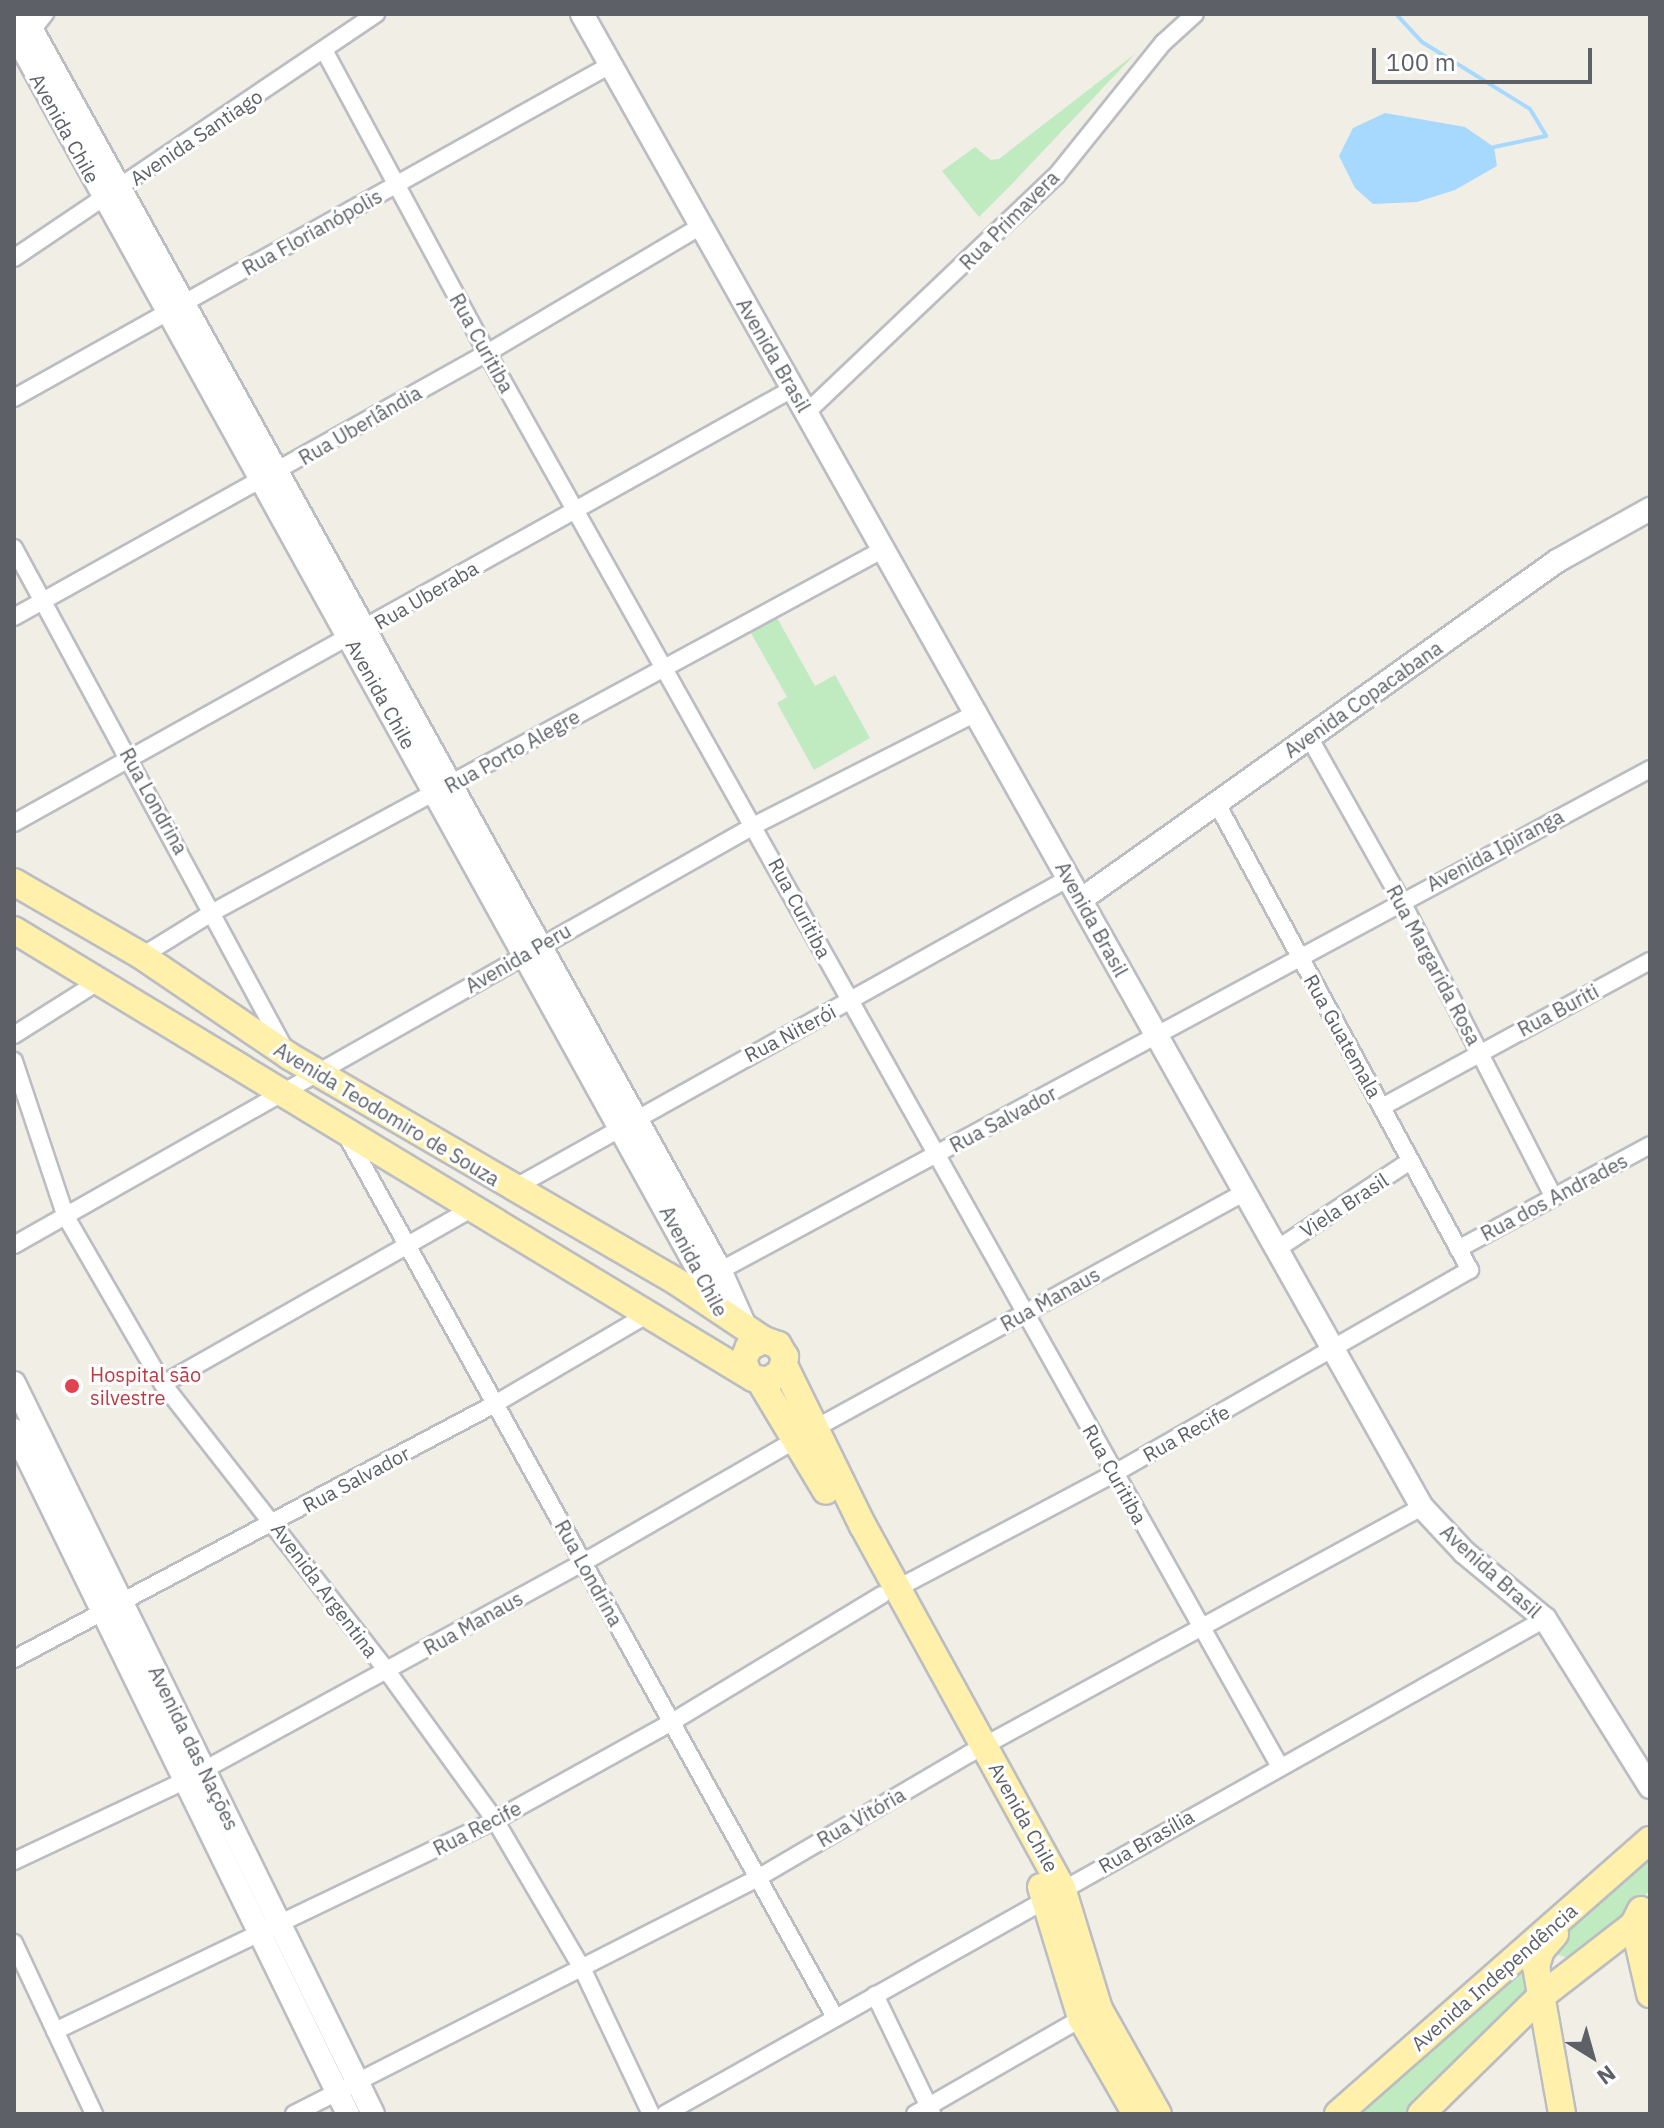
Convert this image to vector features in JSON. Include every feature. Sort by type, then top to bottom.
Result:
[{"type":"main road","name":"Avenida Teodomiro de Souza","points":[[14,882],[142,956],[315,1072],[721,1312],[752,1355]]},
{"type":"main road","name":"Avenida Teodomiro de Souza","points":[[14,930],[650,1313],[752,1355]]},
{"type":"main road","name":"Avenida Chile","points":[[806,1434],[778,1345],[752,1355],[806,1434],[1054,1892],[1090,2014]]},
{"type":"main road","name":"Avenida Independência","points":[[1338,2114],[1650,1840]]},
{"type":"main road","points":[[1562,2114],[1539,1998],[1537,1958],[1554,1936],[1607,1888],[1626,1860]]},
{"type":"main road","points":[[1650,1898],[1642,1918],[1650,1994]]},
{"type":"main road","points":[[1421,2114],[1539,1998],[1571,1970],[1642,1918]]},
{"type":"main road","points":[[1554,1936],[1550,1954],[1571,1970]]},
{"type":"main road","points":[[1090,2014],[1136,2114]]},
{"type":"main road","points":[[1090,2014],[1158,2114]]},
{"type":"street","points":[[20,35],[45,14]]},
{"type":"street","name":"Avenida Santiago","points":[[14,258],[376,14]]},
{"type":"street","name":"Avenida Brasil","points":[[582,14],[978,712],[1156,1036],[1422,1507],[1464,1552],[1545,1619],[1650,1787]]},
{"type":"street","name":"Rua Primavera","points":[[807,412],[1056,176],[1163,43],[1195,14]]},
{"type":"street","name":"Avenida Chile","points":[[20,35],[713,1274],[752,1355]]},
{"type":"street","name":"Rua Curitiba","points":[[324,50],[487,353],[755,825],[850,1001],[1279,1765]]},
{"type":"street","name":"Rua Florianópolis","points":[[14,398],[610,65]]},
{"type":"street","name":"Rua Uberlândia","points":[[14,617],[487,353],[701,226]]},
{"type":"street","name":"Rua Uberaba","points":[[14,823],[794,388]]},
{"type":"street","name":"Avenida Copacabana","points":[[1082,899],[1557,561],[1650,509]]},
{"type":"street","name":"Rua Londrina","points":[[14,548],[215,911],[289,1056]]},
{"type":"street","name":"Rua Porto Alegre","points":[[142,956],[215,911],[444,790],[665,666],[884,549]]},
{"type":"street","name":"Avenida Peru","points":[[14,1245],[755,825],[978,712]]},
{"type":"street","name":"Rua Margarida Rosa","points":[[1309,737],[1401,900],[1553,1196]]},
{"type":"street","name":"Avenida Ipiranga","points":[[1300,959],[1401,900],[1650,769]]},
{"type":"street","name":"Rua Guatemala","points":[[1216,802],[1470,1270]]},
{"type":"street","name":"Rua Niterói","points":[[512,1189],[627,1120],[850,1001],[1069,878]]},
{"type":"street","name":"Rua Salvador","points":[[713,1274],[1300,959]]},
{"type":"street","name":"Rua Buriti","points":[[1382,1107],[1650,961]]},
{"type":"street","points":[[14,1035],[99,981]]},
{"type":"street","name":"Avenida Argentina","points":[[14,1061],[66,1217],[163,1384],[387,1671],[495,1820],[582,1968],[651,2114]]},
{"type":"street","name":"Rua Londrina","points":[[343,1129],[493,1405],[584,1562],[756,1879],[835,2017]]},
{"type":"street","name":"Rua dos Andrades","points":[[1458,1249],[1650,1145]]},
{"type":"street","name":"Viela Brasil","points":[[1277,1249],[1410,1161]]},
{"type":"street","name":"Rua Manaus","points":[[14,1861],[182,1782],[387,1671],[806,1434],[1245,1192]]},
{"type":"street","points":[[163,1384],[474,1207]]},
{"type":"street","name":"Rua Recife","points":[[55,2031],[283,1925],[495,1820],[672,1722],[890,1592],[1115,1473],[1470,1270]]},
{"type":"street","name":"Avenida Chile","points":[[713,1274],[721,1312]]},
{"type":"street","name":"Rua Salvador","points":[[14,1659],[124,1605],[493,1405],[650,1313]]},
{"type":"street","name":"Avenida das Nações","points":[[14,1383],[283,1925],[373,2114]]},
{"type":"street","name":"Avenida das Nações","points":[[14,1430],[21,1462],[102,1615],[348,2114]]},
{"type":"street","name":"Rua Vitória","points":[[294,2114],[359,2085],[756,1879],[977,1751],[1203,1630],[1422,1507]]},
{"type":"street","name":"Rua Brasília","points":[[665,2114],[1279,1765],[1545,1619]]},
{"type":"street","points":[[14,1943],[94,2114]]},
{"type":"street","points":[[875,1995],[925,2111],[1090,2014]]},
{"type":"green space","points":[[1136,53],[979,217],[942,171],[975,147],[991,160],[999,159]]},
{"type":"green space","points":[[777,618],[815,686],[835,675],[870,738],[814,770],[777,703],[787,697],[751,633]]},
{"type":"green space","points":[[1650,1848],[1650,1891],[1631,1905],[1626,1918],[1569,1958],[1558,1955],[1561,1938]]},
{"type":"green space","points":[[1533,1951],[1531,1989],[1406,2114],[1348,2114]]},
{"type":"water","points":[[1385,113],[1465,127],[1494,147],[1497,166],[1455,190],[1417,202],[1373,204],[1355,188],[1339,156],[1353,128]]},
{"type":"waterway","points":[[1396,14],[1422,42],[1530,109],[1546,136],[1494,147]]},
{"type":"place","name":"Hospital são silvestre","points":[[72,1386]]}]
